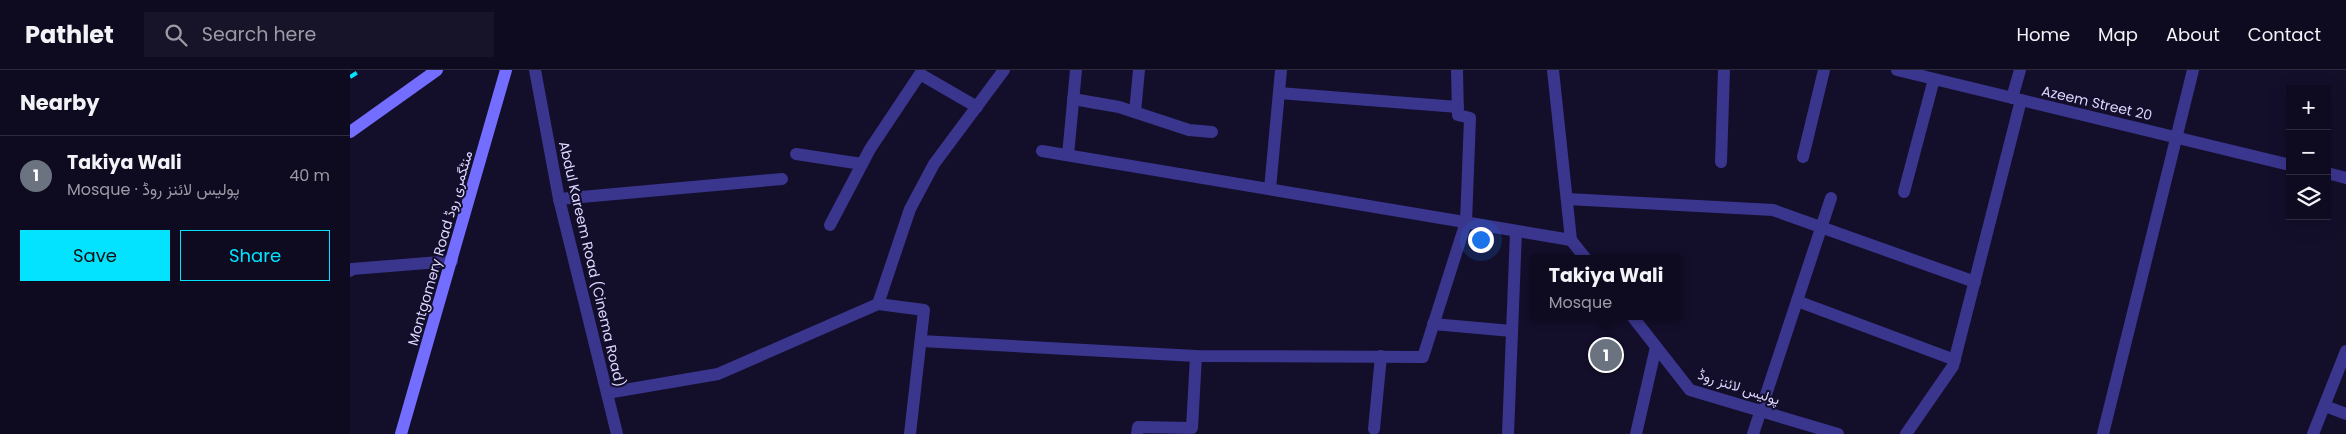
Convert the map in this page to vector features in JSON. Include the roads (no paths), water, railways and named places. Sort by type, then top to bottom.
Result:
[{"type":"main road","points":[[350,132],[437,70]]},
{"type":"main road","name":"Montgomery Road منٹگمری روڈ","points":[[401,434],[506,70]]},
{"type":"street","name":"Abdul Kareem Road (Cinema Road)","points":[[535,70],[559,199],[617,434]]},
{"type":"street","points":[[878,304],[910,209],[934,164],[1004,70]]},
{"type":"street","points":[[1068,155],[1076,70]]},
{"type":"street","points":[[1135,112],[1139,70]]},
{"type":"street","points":[[1270,189],[1281,70]]},
{"type":"street","points":[[921,341],[1196,356],[1423,357],[1466,222],[1470,118],[1458,115],[1457,70]]},
{"type":"street","points":[[1553,70],[1571,240],[1583,255]]},
{"type":"street","points":[[1721,162],[1724,70]]},
{"type":"street","points":[[1804,157],[1824,70]]},
{"type":"street","name":"Azeem Street 20","points":[[1897,70],[2286,163]]},
{"type":"street","points":[[1906,434],[1954,366],[2016,99],[2020,70]]},
{"type":"street","points":[[2102,434],[2193,70]]},
{"type":"street","points":[[830,224],[862,164],[920,74],[977,107]]},
{"type":"street","points":[[1904,192],[1934,79]]},
{"type":"street","points":[[1279,93],[1458,107]]},
{"type":"street","points":[[1073,100],[1119,107],[1189,130],[1212,132]]},
{"type":"street","points":[[1042,150],[1571,240]]},
{"type":"street","points":[[796,154],[862,164]]},
{"type":"street","points":[[2331,174],[2346,178]]},
{"type":"street","points":[[559,199],[782,179]]},
{"type":"street","points":[[1753,434],[1831,198]]},
{"type":"street","points":[[1567,199],[1773,210],[1975,282]]},
{"type":"street","points":[[1508,434],[1516,231]]},
{"type":"street","points":[[350,271],[352,269],[452,261]]},
{"type":"street","points":[[1797,301],[1955,360]]},
{"type":"street","points":[[607,393],[718,374],[878,304],[924,310],[910,434]]},
{"type":"street","name":"پولیس لائنز روڈ","points":[[1635,320],[1690,390],[1838,434]]},
{"type":"street","points":[[1433,324],[1512,331]]},
{"type":"street","points":[[1636,434],[1656,347]]},
{"type":"street","points":[[2313,434],[2346,351]]},
{"type":"street","points":[[1138,434],[1138,427],[1192,428],[1196,356]]},
{"type":"street","points":[[1374,429],[1381,356]]},
{"type":"street","points":[[2325,406],[2346,414]]},
{"type":"railway","points":[[350,77],[361,70]]},
{"type":"place","name":"Takiya Wali","points":[[1606,355]]}]
